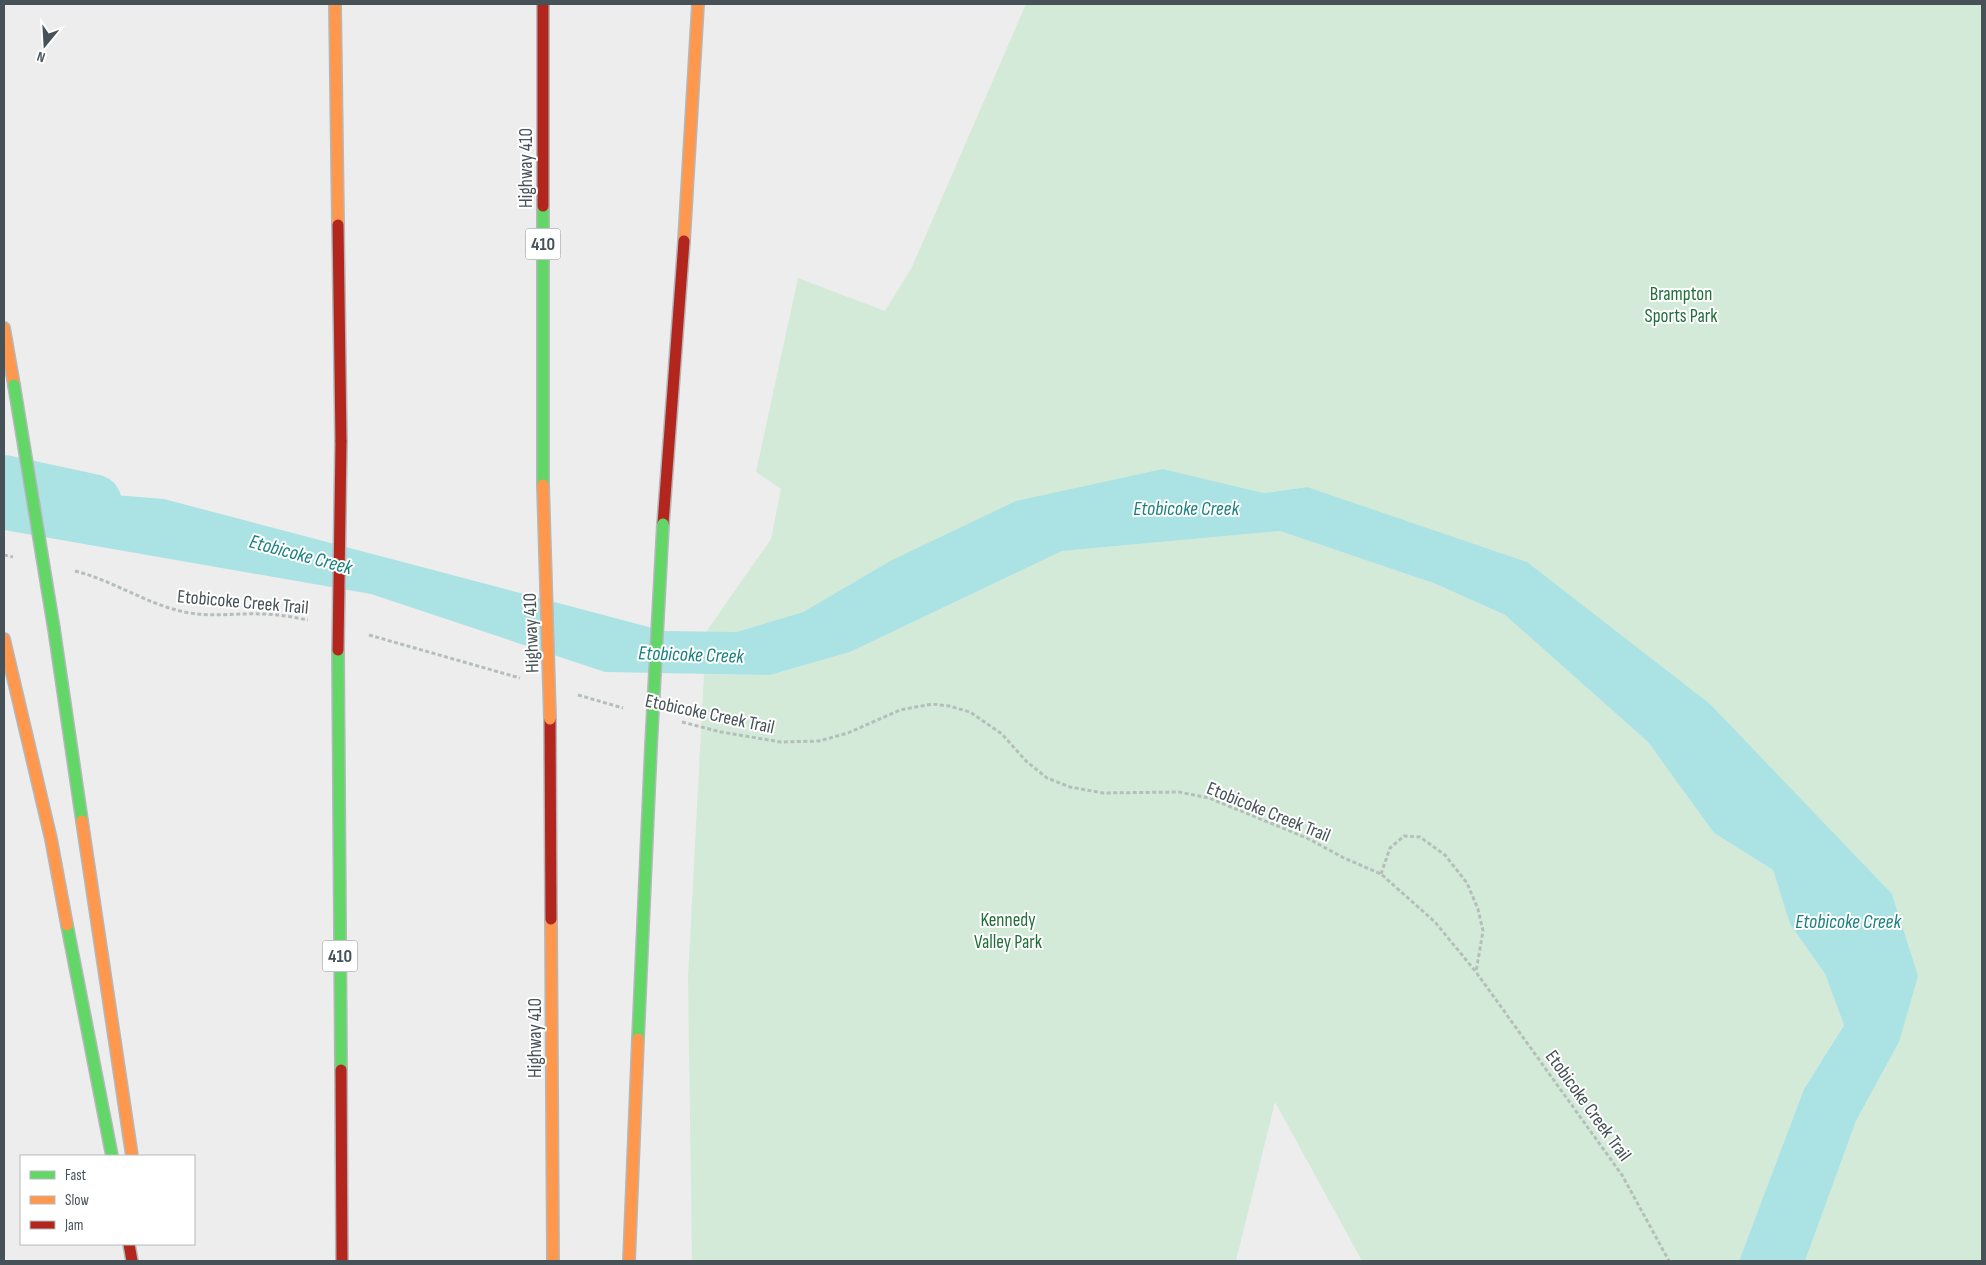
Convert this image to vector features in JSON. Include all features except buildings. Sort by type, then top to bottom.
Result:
[{"type":"highway","name":"410","points":[[335,4],[342,442],[338,650],[342,1261]]},
{"type":"highway","name":"Highway 410","points":[[543,4],[543,485],[550,719],[552,1261]]},
{"type":"highway","points":[[629,1261],[651,746],[663,524],[683,264],[698,4]]},
{"type":"highway","points":[[4,328],[54,629],[132,1155]]},
{"type":"highway","points":[[4,639],[51,839],[112,1155]]},
{"type":"highway","points":[[128,1245],[132,1261]]},
{"type":"path","points":[[4,555],[18,558]]},
{"type":"path","name":"Etobicoke Creek Trail","points":[[75,571],[94,576],[167,607],[190,613],[215,615],[264,614],[312,620]]},
{"type":"path","points":[[360,633],[522,678]]},
{"type":"path","name":"Etobicoke Creek Trail","points":[[569,692],[626,709]]},
{"type":"path","name":"Etobicoke Creek Trail","points":[[674,720],[721,732],[781,742],[819,741],[848,734],[900,710],[932,704],[949,706],[970,712],[1002,734],[1026,761],[1047,778],[1070,787],[1103,793],[1179,792],[1209,798],[1307,838],[1344,858],[1381,874],[1434,922],[1476,972],[1622,1175],[1669,1261]]},
{"type":"path","points":[[1381,874],[1390,848],[1404,836],[1420,837],[1445,855],[1467,883],[1478,909],[1483,931],[1476,972]]},
{"type":"green space","name":"Brampton Sports Park","points":[[1026,4],[1982,4],[1982,1261],[1805,1261],[1856,1121],[1899,1042],[1710,704],[1307,487],[1264,493],[1163,469],[890,561],[803,612],[736,632],[706,632],[771,539],[781,489],[756,472],[798,278],[885,311],[912,267]]},
{"type":"green space","name":"Kennedy Valley Park","points":[[1280,531],[1436,584],[1505,615],[1648,742],[1714,833],[1773,870],[1790,924],[1825,974],[1844,1024],[1804,1089],[1739,1261],[1362,1261],[1275,1102],[1236,1261],[692,1261],[688,978],[704,674],[770,675],[850,652],[1062,551]]},
{"type":"water","name":"Etobicoke Creek","points":[[1163,469],[1264,493],[1307,487],[1527,562],[1710,704],[1892,894],[1918,976],[1899,1042],[1856,1121],[1805,1261],[1739,1261],[1804,1089],[1844,1025],[1825,974],[1790,924],[1773,870],[1714,833],[1648,742],[1505,615],[1436,584],[1280,531],[1062,551],[850,652],[770,675],[605,672],[371,594],[4,530],[4,486],[164,499],[664,631],[736,632],[803,612],[890,561],[1016,501]]},
{"type":"waterway","name":"Etobicoke Creek","points":[[4,484],[93,503]]},
{"type":"traffic: fast","points":[[543,206],[543,485]]},
{"type":"traffic: fast","points":[[14,385],[54,629]]},
{"type":"traffic: fast","points":[[651,746],[663,524]]},
{"type":"traffic: fast","points":[[54,629],[82,821]]},
{"type":"traffic: fast","points":[[338,650],[341,1070]]},
{"type":"traffic: fast","points":[[638,1039],[651,746]]},
{"type":"traffic: fast","points":[[67,925],[112,1155]]},
{"type":"traffic: slow","points":[[335,4],[338,225]]},
{"type":"traffic: slow","points":[[684,241],[698,4]]},
{"type":"traffic: slow","points":[[4,328],[14,385]]},
{"type":"traffic: slow","points":[[543,485],[550,719]]},
{"type":"traffic: slow","points":[[4,639],[51,839],[67,925]]},
{"type":"traffic: slow","points":[[82,821],[132,1155]]},
{"type":"traffic: slow","points":[[551,919],[553,1261]]},
{"type":"traffic: slow","points":[[629,1261],[638,1039]]},
{"type":"traffic: jam","points":[[543,4],[543,206]]},
{"type":"traffic: jam","points":[[338,225],[341,442]]},
{"type":"traffic: jam","points":[[663,524],[684,241]]},
{"type":"traffic: jam","points":[[338,650],[341,442]]},
{"type":"traffic: jam","points":[[550,719],[551,919]]},
{"type":"traffic: jam","points":[[341,1070],[342,1261]]},
{"type":"traffic: jam","points":[[129,1245],[132,1261]]}]
